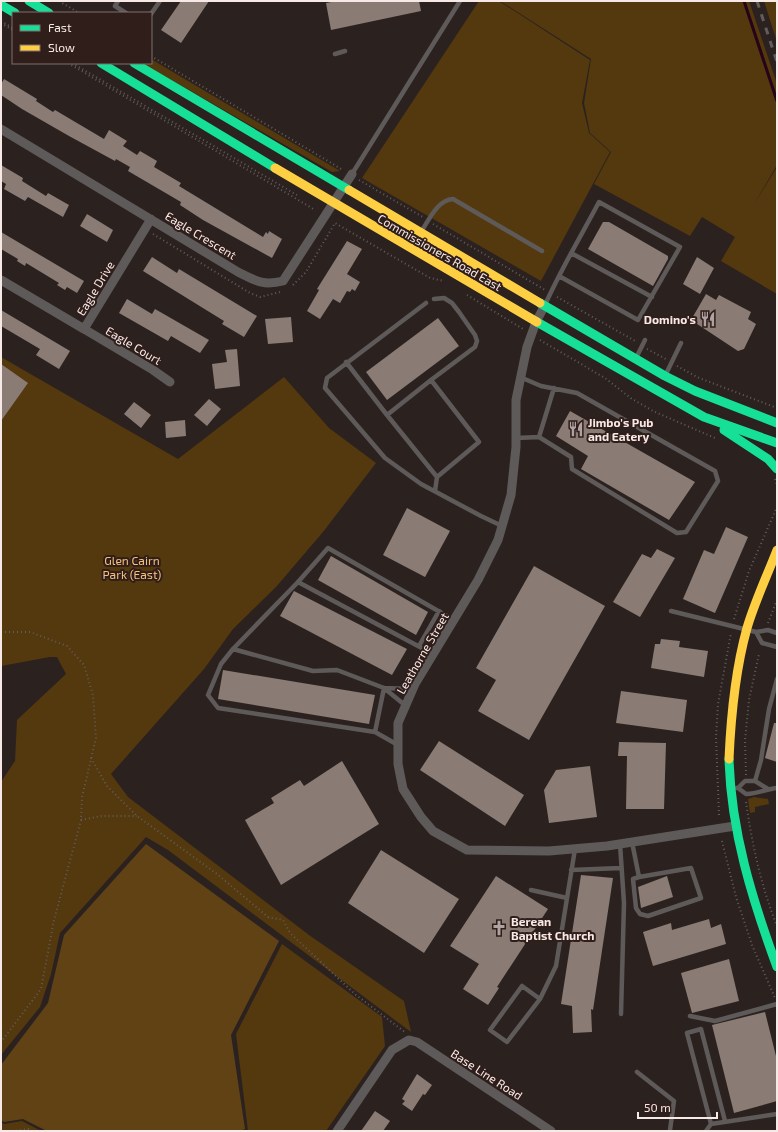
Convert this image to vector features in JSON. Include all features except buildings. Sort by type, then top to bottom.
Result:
[{"type":"main road","points":[[29,1],[47,12]]},
{"type":"main road","points":[[1,4],[13,12]]},
{"type":"main road","name":"Commissioners Road East","points":[[103,64],[333,203],[536,322],[704,417],[777,444]]},
{"type":"main road","name":"Commissioners Road East","points":[[136,64],[665,376],[695,391],[777,423]]},
{"type":"main road","points":[[704,417],[768,459],[775,473]]},
{"type":"main road","points":[[777,550],[747,629],[733,687],[728,735],[734,788],[735,826],[748,882],[760,923],[777,967]]},
{"type":"street","name":"Eagle Crescent","points":[[1,129],[238,272],[261,283],[270,284],[283,281],[352,174]]},
{"type":"street","name":"Eagle Drive","points":[[1,280],[84,329],[151,219]]},
{"type":"street","name":"Leathorne Street","points":[[546,305],[531,334],[520,377],[516,400],[516,438],[510,495],[498,540],[478,580],[413,689],[398,723],[398,764],[404,789],[421,817],[433,831],[467,850],[549,851],[620,844],[735,826]]},
{"type":"street","name":"Eagle Court","points":[[84,329],[153,370],[170,382]]},
{"type":"street","points":[[337,1131],[392,1050],[409,1040]]},
{"type":"street","name":"Base Line Road","points":[[409,1040],[417,1042],[551,1131]]},
{"type":"lane","points":[[118,1],[115,6],[124,12]]},
{"type":"lane","points":[[152,13],[160,1]]},
{"type":"lane","points":[[352,174],[460,1]]},
{"type":"lane","points":[[336,54],[345,52]]},
{"type":"lane","points":[[421,232],[443,202],[446,199],[453,199],[542,251]]},
{"type":"lane","points":[[546,305],[559,276],[599,202],[680,247],[638,320],[559,276]]},
{"type":"lane","points":[[571,253],[652,297]]},
{"type":"lane","points":[[387,415],[475,347],[477,341],[475,335],[452,303],[444,298],[434,299]]},
{"type":"lane","points":[[426,303],[346,362],[327,378],[325,388],[385,458],[435,491],[502,526]]},
{"type":"lane","points":[[636,358],[645,340]]},
{"type":"lane","points":[[665,376],[681,343]]},
{"type":"lane","points":[[346,362],[437,477]]},
{"type":"lane","points":[[516,438],[539,437],[571,456],[572,470],[677,534],[686,532],[718,481],[715,472],[577,393],[554,388],[520,377]]},
{"type":"lane","points":[[431,380],[479,442],[437,477],[435,491]]},
{"type":"lane","points":[[539,437],[554,388]]},
{"type":"lane","points":[[398,745],[375,732],[218,708],[208,695],[221,664],[233,649],[298,582],[328,548],[454,620]]},
{"type":"lane","points":[[298,582],[434,654]]},
{"type":"lane","points":[[419,646],[439,611]]},
{"type":"lane","points":[[671,611],[756,632],[768,630],[777,633]]},
{"type":"lane","points":[[756,632],[762,643],[777,647]]},
{"type":"lane","points":[[233,649],[313,671],[337,670],[384,688],[406,706]]},
{"type":"lane","points":[[755,781],[761,760],[769,709],[777,680]]},
{"type":"lane","points":[[384,688],[413,689]]},
{"type":"lane","points":[[375,732],[384,688]]},
{"type":"lane","points":[[734,788],[745,781],[755,781],[768,789]]},
{"type":"lane","points":[[734,788],[746,794],[757,794],[768,789],[777,788]]},
{"type":"lane","points":[[632,842],[639,877]]},
{"type":"lane","points":[[620,844],[624,903],[621,1014]]},
{"type":"lane","points":[[540,999],[522,986],[490,1030],[507,1042],[540,999],[556,966],[574,848]]},
{"type":"lane","points":[[571,870],[621,868]]},
{"type":"lane","points":[[691,868],[701,898],[648,916],[640,914],[636,908],[633,879],[639,877],[691,868]]},
{"type":"lane","points":[[531,890],[567,898]]},
{"type":"lane","points":[[690,1016],[715,1021],[777,1003]]},
{"type":"lane","points":[[712,1124],[687,1033],[701,1030],[725,1121]]},
{"type":"lane","points":[[637,1072],[674,1101],[670,1131]]},
{"type":"lane","points":[[706,1131],[712,1124],[777,1114]]},
{"type":"path","points":[[59,1],[77,12]]},
{"type":"path","points":[[1,22],[12,28]]},
{"type":"path","points":[[152,57],[352,174],[428,221],[699,378],[777,408]]},
{"type":"path","points":[[70,64],[315,210]]},
{"type":"path","points":[[74,64],[314,206]]},
{"type":"path","points":[[151,219],[153,235],[250,293],[260,297],[283,291]]},
{"type":"path","points":[[289,287],[296,284],[306,272],[335,223],[430,278],[450,285]]},
{"type":"path","points":[[463,293],[605,378],[632,399],[655,412],[722,440]]},
{"type":"path","points":[[775,473],[777,486]]},
{"type":"path","points":[[768,623],[777,600]]},
{"type":"path","points":[[1,632],[30,632],[66,646],[84,665],[93,695],[96,738],[82,797],[81,820],[54,920],[41,989],[1,1042]]},
{"type":"path","points":[[746,776],[745,740],[748,700],[759,654]]},
{"type":"path","points":[[91,757],[108,786],[137,816],[217,874],[268,917],[283,920],[290,933],[356,995],[405,1031],[409,1040]]},
{"type":"path","points":[[746,800],[752,841],[759,872],[777,926]]},
{"type":"path","points":[[81,820],[102,816],[137,816]]},
{"type":"path","points":[[722,841],[732,886],[750,939],[777,1003]]},
{"type":"path","points":[[1,1128],[5,1131]]},
{"type":"path","points":[[12,1131],[28,1129],[32,1131]]},
{"type":"green space","points":[[479,1],[499,1],[590,60],[582,103],[589,133],[610,152],[541,281],[362,178]]},
{"type":"green space","points":[[500,1],[749,1],[777,84],[777,165],[754,204],[777,167],[777,294],[721,261],[735,237],[702,217],[690,236],[594,184],[611,152],[590,133],[584,103],[591,59]]},
{"type":"green space","points":[[764,1],[777,1],[777,42]]},
{"type":"green space","points":[[152,60],[340,171],[332,172],[144,64],[152,64]]},
{"type":"green space","name":"Glen Cairn Park (East)","points":[[1,357],[178,459],[284,377],[329,428],[376,463],[323,532],[276,587],[233,629],[204,669],[111,774],[128,797],[309,935],[404,1001],[411,1032],[168,850],[146,837],[60,933],[51,974],[40,1007],[1,1055],[1,782],[15,761],[17,720],[66,674],[57,657],[1,666]]},
{"type":"green space","points":[[754,797],[768,799],[769,804],[755,807],[755,812],[750,813],[748,799]]},
{"type":"green space","points":[[282,944],[382,1017],[385,1046],[326,1131],[248,1131],[236,1034]]},
{"type":"green space","points":[[22,1121],[41,1131],[1,1131],[1,1122],[4,1124]]},
{"type":"shaded area","points":[[146,844],[279,941],[231,1035],[245,1129],[240,1131],[47,1131],[23,1119],[4,1122],[1,1120],[1,1065],[48,1003],[64,935]]},
{"type":"waterway","points":[[744,1],[777,101]]},
{"type":"railway","points":[[757,1],[777,62]]},
{"type":"traffic: fast","points":[[29,1],[47,12]]},
{"type":"traffic: fast","points":[[1,5],[13,12]]},
{"type":"traffic: fast","points":[[103,64],[275,168]]},
{"type":"traffic: fast","points":[[136,64],[349,190]]},
{"type":"traffic: fast","points":[[540,303],[665,376],[695,391],[777,423]]},
{"type":"traffic: fast","points":[[537,322],[704,417],[777,443]]},
{"type":"traffic: fast","points":[[724,430],[768,459],[777,469]]},
{"type":"traffic: fast","points":[[729,759],[738,839],[751,890],[777,967]]},
{"type":"traffic: slow","points":[[275,168],[537,322]]},
{"type":"traffic: slow","points":[[349,190],[540,303]]},
{"type":"traffic: slow","points":[[729,759],[734,693],[739,660],[747,628],[777,550]]},
{"type":"place","name":"Domino's","points":[[708,319]]},
{"type":"place","name":"Jimbo's Pub and Eatery","points":[[576,429]]},
{"type":"place","name":"Berean Baptist Church","points":[[499,928]]}]
